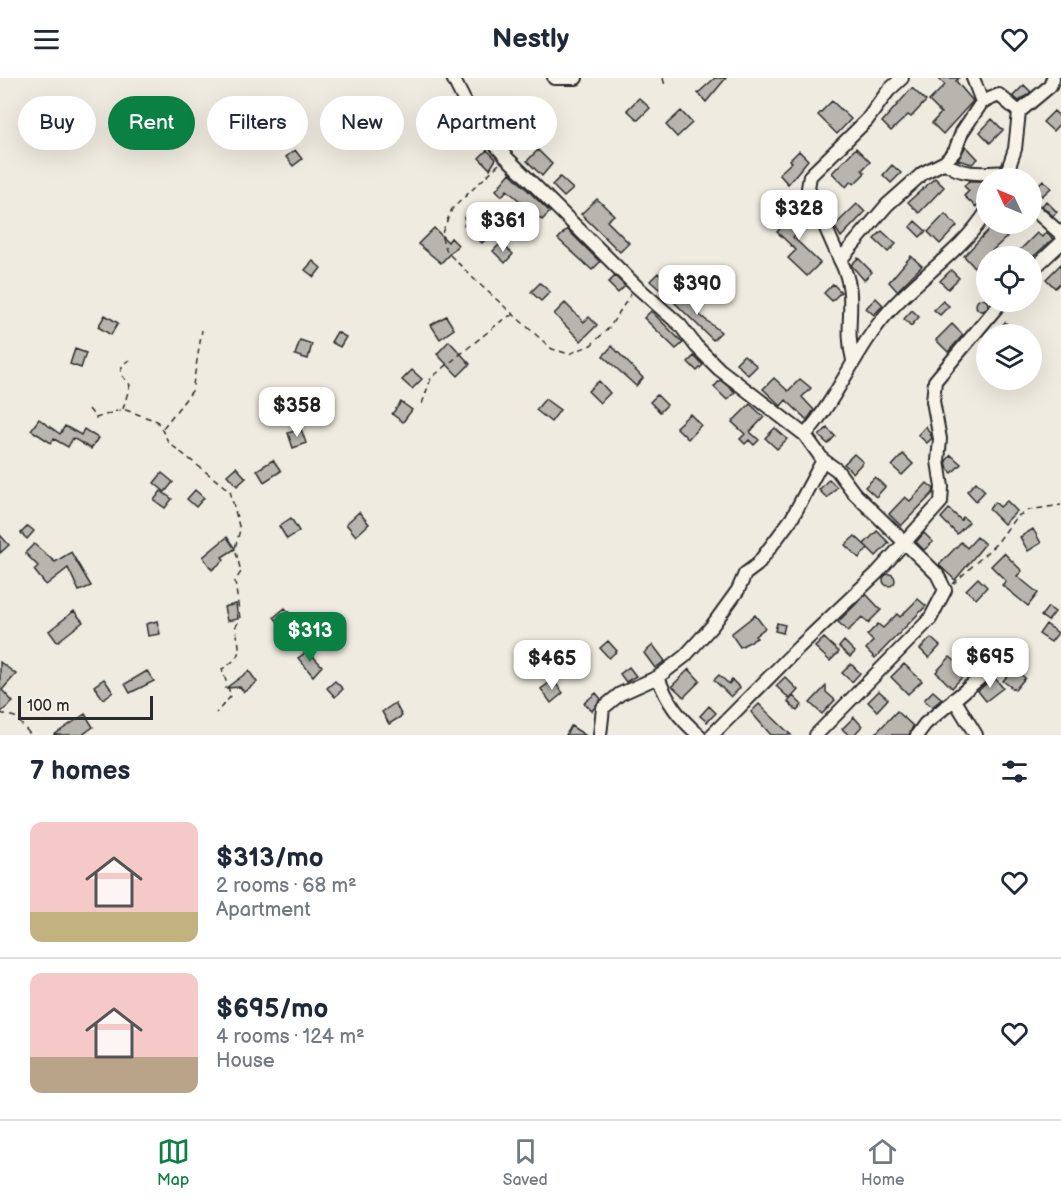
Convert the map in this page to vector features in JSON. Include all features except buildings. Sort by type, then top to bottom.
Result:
[{"type":"street","points":[[453,78],[474,120],[506,157],[636,286],[680,325],[696,346],[719,369],[805,435],[823,460],[837,470],[854,493],[937,574],[945,590],[930,619],[816,735]]},
{"type":"street","points":[[554,78],[576,78]]},
{"type":"street","points":[[853,360],[848,331],[852,294],[849,276],[808,188],[810,176],[867,120],[902,78]]},
{"type":"street","points":[[974,78],[982,102]]},
{"type":"street","points":[[1009,168],[1015,149],[1019,112],[1050,86],[1053,78]]},
{"type":"street","points":[[840,260],[887,205],[923,173],[945,162],[955,151],[962,132],[982,102],[999,96],[1019,112]]},
{"type":"street","points":[[945,162],[951,168],[976,173]]},
{"type":"street","points":[[1042,217],[1061,234]]},
{"type":"street","points":[[805,435],[824,414],[845,381],[853,360],[890,309],[955,248],[976,224]]},
{"type":"street","points":[[1042,261],[1061,243]]},
{"type":"street","points":[[712,735],[905,543],[941,502],[942,487],[938,461],[940,439],[933,401],[935,381],[993,312]]},
{"type":"street","points":[[600,735],[603,708],[620,694],[658,677],[685,656],[726,608],[745,574],[756,565],[792,518],[823,460]]},
{"type":"street","points":[[658,677],[665,696],[681,719],[699,735]]},
{"type":"street","points":[[916,735],[925,724],[980,678]]},
{"type":"street","points":[[954,699],[976,735]]},
{"type":"path","points":[[663,78],[665,86]]},
{"type":"path","points":[[506,157],[452,209],[441,235],[447,252],[493,297],[552,349],[569,354],[591,345],[609,328],[636,286]]},
{"type":"path","points":[[422,404],[431,378],[505,318],[515,314]]},
{"type":"path","points":[[162,429],[192,392],[202,330]]},
{"type":"path","points":[[123,410],[130,385],[120,373],[123,364],[131,359]]},
{"type":"path","points":[[89,409],[96,418],[123,410],[157,421],[169,443],[230,491],[240,530],[235,548],[240,572],[235,581],[240,619],[235,628],[241,646],[234,662],[222,669],[231,696],[216,713]]},
{"type":"path","points":[[945,590],[981,559],[1016,517],[1029,510],[1061,505]]},
{"type":"path","points":[[0,713],[15,717],[31,735]]}]
